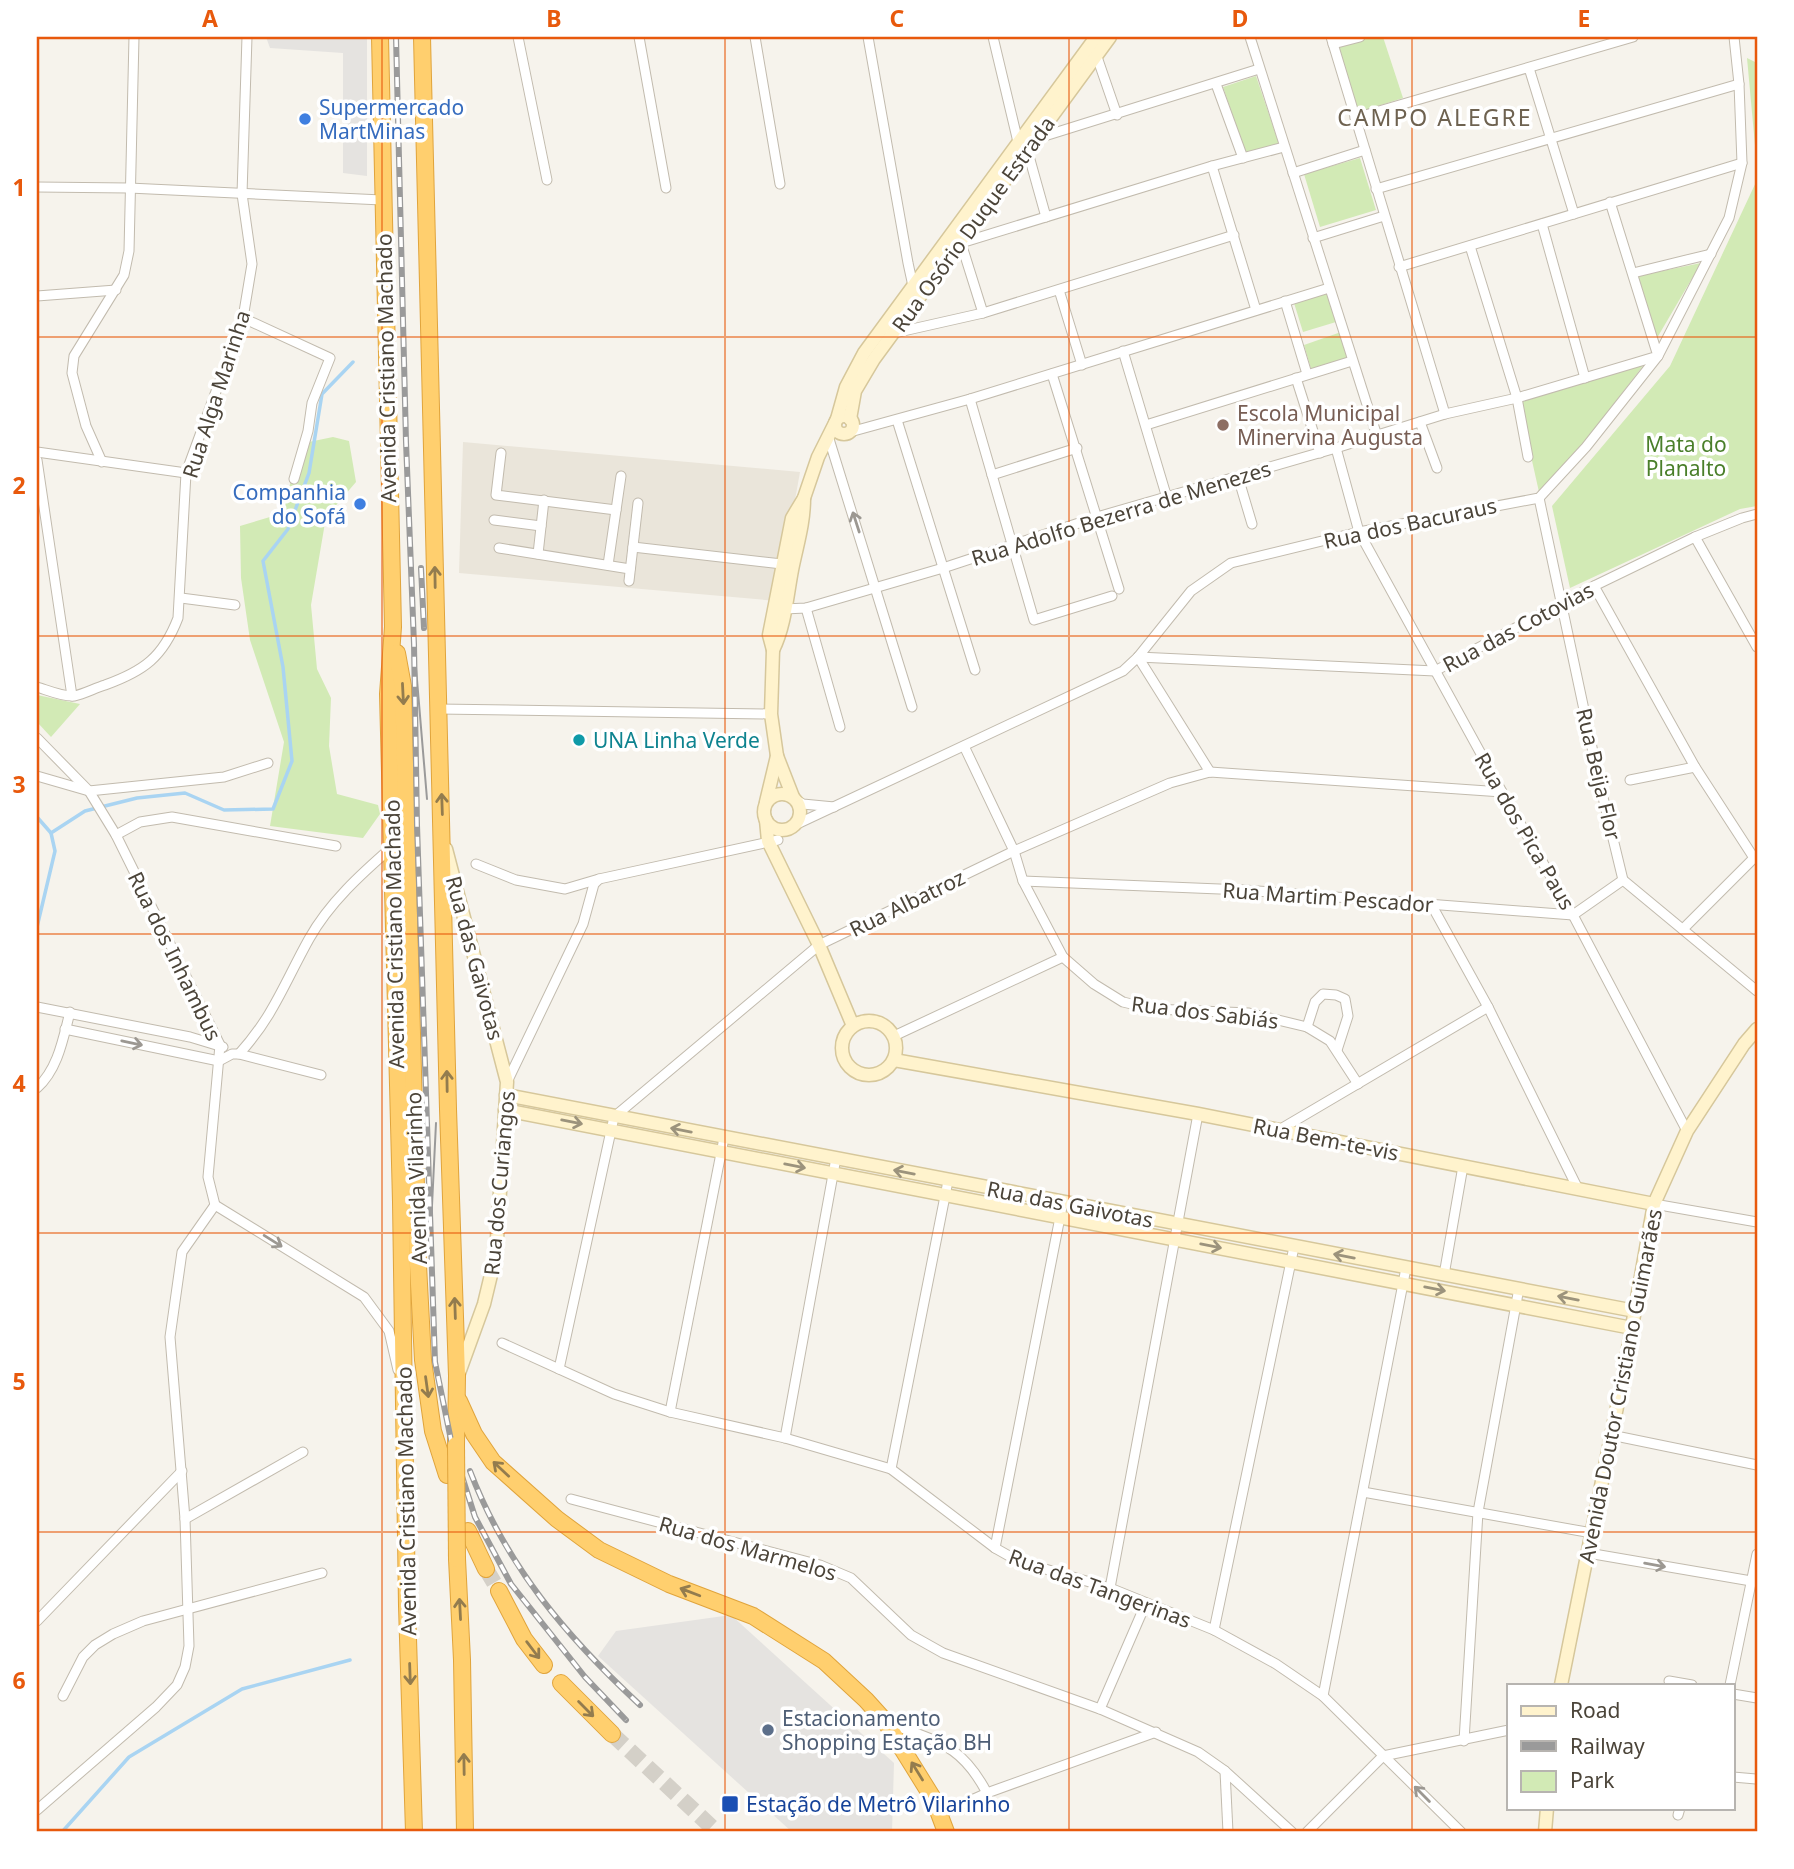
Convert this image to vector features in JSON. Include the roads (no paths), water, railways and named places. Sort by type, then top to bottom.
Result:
[{"type":"highway","name":"Avenida Cristiano Machado","points":[[380,37],[393,627],[388,694],[415,1832]]},
{"type":"highway","name":"Avenida Cristiano Machado","points":[[422,37],[457,1376],[457,1559],[465,1832]]},
{"type":"highway","name":"Avenida Vilarinho","points":[[393,627],[403,686],[418,1265],[423,1360],[433,1431],[447,1475]]},
{"type":"highway","points":[[457,1397],[474,1434],[493,1462],[557,1519],[599,1550],[668,1584],[753,1616],[824,1661],[885,1721],[921,1776],[946,1832]]},
{"type":"highway","points":[[468,1531],[486,1569]]},
{"type":"highway","points":[[499,1591],[524,1639],[544,1665]]},
{"type":"highway","points":[[561,1683],[612,1734]]},
{"type":"street","points":[[102,462],[86,426],[72,373],[74,356],[124,275],[129,251],[134,37]]},
{"type":"street","name":"Rua Alga Marinha","points":[[72,696],[126,678],[144,668],[159,654],[171,637],[178,618],[186,473],[243,318],[252,264],[242,194],[247,37]]},
{"type":"street","points":[[519,37],[547,180]]},
{"type":"street","points":[[639,37],[666,188]]},
{"type":"street","points":[[755,37],[780,184]]},
{"type":"street","points":[[868,37],[918,290]]},
{"type":"street","points":[[993,37],[1027,145],[1046,217]]},
{"type":"street","name":"Rua Osório Duque Estrada","points":[[794,798],[777,756],[771,715],[773,650],[769,635],[792,518],[840,429],[846,387],[864,353],[886,332],[1027,145],[1093,46],[1110,37]]},
{"type":"street","points":[[1250,37],[1377,436]]},
{"type":"street","points":[[1360,37],[1332,40],[1445,414]]},
{"type":"street","points":[[1355,118],[1633,37]]},
{"type":"street","points":[[1539,498],[1586,447],[1658,356],[1729,218],[1742,163],[1736,38]]},
{"type":"street","points":[[1093,46],[1117,115]]},
{"type":"street","points":[[1529,68],[1574,215]]},
{"type":"street","points":[[1027,145],[1259,69]]},
{"type":"street","points":[[1216,84],[1243,158]]},
{"type":"street","points":[[1376,189],[1739,84]]},
{"type":"street","points":[[983,313],[956,239],[1046,217],[1284,147]]},
{"type":"street","points":[[1293,173],[1365,150]]},
{"type":"street","points":[[1399,267],[1742,163]]},
{"type":"street","points":[[1212,166],[1256,310]]},
{"type":"street","points":[[37,187],[129,188],[382,200]]},
{"type":"street","points":[[1610,202],[1658,356]]},
{"type":"street","points":[[1313,238],[1384,216]]},
{"type":"street","points":[[1542,224],[1585,378]]},
{"type":"street","points":[[886,332],[983,313],[1234,236]]},
{"type":"street","points":[[1470,246],[1517,398],[1528,457]]},
{"type":"street","points":[[1633,273],[1711,254]]},
{"type":"street","points":[[912,707],[876,587],[840,429],[867,429],[1329,288]]},
{"type":"street","points":[[37,296],[116,290]]},
{"type":"street","points":[[1059,290],[1082,365]]},
{"type":"street","points":[[1285,301],[1307,374]]},
{"type":"street","points":[[243,318],[330,358],[312,403],[308,431],[295,479]]},
{"type":"street","points":[[1124,351],[1167,498]]},
{"type":"street","name":"Rua Adolfo Bezerra de Menezes","points":[[784,609],[806,608],[943,568],[1097,517],[1445,414],[1517,398],[1658,356]]},
{"type":"street","points":[[1146,425],[1352,361]]},
{"type":"street","points":[[970,399],[1034,620],[1116,592],[1077,448],[1052,374]]},
{"type":"street","points":[[1296,378],[1320,453]]},
{"type":"street","points":[[897,420],[975,670]]},
{"type":"street","points":[[1420,422],[1437,468]]},
{"type":"street","points":[[992,475],[1077,448]]},
{"type":"street","name":"Rua dos Pica Paus","points":[[1336,448],[1359,533],[1573,915],[1687,1131]]},
{"type":"street","points":[[37,452],[186,473]]},
{"type":"street","points":[[501,453],[496,495],[616,510]]},
{"type":"street","points":[[37,460],[72,696],[37,687]]},
{"type":"street","points":[[608,565],[621,477]]},
{"type":"street","points":[[1238,477],[1252,524]]},
{"type":"street","name":"Rua Osório Duque Estrada","points":[[773,650],[780,636],[804,521],[804,498]]},
{"type":"street","name":"Rua dos Bacuraus","points":[[476,864],[516,880],[565,889],[780,838],[836,807],[1123,671],[1138,657],[1191,591],[1231,563],[1359,533],[1539,498]]},
{"type":"street","name":"Rua Beija Flor","points":[[1539,498],[1623,880]]},
{"type":"street","points":[[538,554],[544,500]]},
{"type":"street","points":[[629,582],[638,503]]},
{"type":"street","name":"Rua das Cotovias","points":[[1138,657],[1435,671],[1594,586],[1695,537],[1757,514]]},
{"type":"street","points":[[494,520],[541,526]]},
{"type":"street","points":[[1695,537],[1757,647]]},
{"type":"street","points":[[633,547],[782,564]]},
{"type":"street","points":[[499,548],[630,569]]},
{"type":"street","points":[[1594,586],[1695,767],[1756,856],[1683,929]]},
{"type":"street","points":[[181,598],[235,605]]},
{"type":"street","points":[[806,608],[840,727]]},
{"type":"street","points":[[1138,657],[1210,772]]},
{"type":"street","points":[[438,709],[771,715]]},
{"type":"street","name":"Rua dos Inhambus","points":[[37,738],[98,803],[220,1045],[208,1177],[215,1205]]},
{"type":"street","name":"Rua dos Sabiás","points":[[964,746],[1014,851],[1023,881],[1063,957],[1094,984],[1123,1002],[1153,1009],[1249,1013],[1307,1027],[1330,1041],[1358,1084]]},
{"type":"street","name":"Rua Osório Duque Estrada","points":[[777,756],[764,811],[766,820],[780,838]]},
{"type":"street","points":[[37,776],[89,791],[225,777],[268,762]]},
{"type":"street","points":[[1630,779],[1695,767]]},
{"type":"street","name":"Rua Albatroz","points":[[613,1123],[819,945],[1014,851],[1170,783],[1210,772],[1502,792]]},
{"type":"street","points":[[766,802],[780,793],[803,804],[836,807]]},
{"type":"street","points":[[780,838],[800,814],[794,798]]},
{"type":"street","points":[[116,835],[140,822],[172,817],[336,846]]},
{"type":"street","points":[[766,820],[780,838],[819,945],[853,1026]]},
{"type":"street","name":"Rua das Gaivotas","points":[[443,835],[507,1088],[613,1123]]},
{"type":"street","points":[[65,1029],[219,1061],[235,1054],[260,1032],[309,938],[326,914],[355,881],[392,847]]},
{"type":"street","name":"Rua dos Curiangos","points":[[457,1376],[491,1279],[496,1254],[507,1088],[583,924],[594,884],[599,879]]},
{"type":"street","points":[[1573,915],[1623,880],[1757,990]]},
{"type":"street","name":"Rua Martim Pescador","points":[[1023,881],[1244,890],[1573,915]]},
{"type":"street","points":[[1431,904],[1488,1007],[1578,1189]]},
{"type":"street","points":[[894,1036],[1063,957]]},
{"type":"street","points":[[1307,1027],[1315,1002],[1323,993],[1345,999],[1348,1016],[1337,1050]]},
{"type":"street","points":[[37,1007],[220,1045],[235,1054],[321,1074]]},
{"type":"street","points":[[1279,1130],[1488,1007]]},
{"type":"street","points":[[37,1088],[46,1080],[55,1062],[70,1012]]},
{"type":"street","points":[[867,1021],[877,1022],[887,1027],[894,1036],[894,1059],[887,1069],[876,1074],[864,1074],[854,1070],[844,1059],[842,1048],[846,1034],[853,1026],[867,1021]]},
{"type":"street","name":"Avenida Doutor Cristiano Guimarães","points":[[1561,1684],[1654,1204],[1687,1131],[1744,1044],[1757,1029]]},
{"type":"street","name":"Rua Bem-te-vis","points":[[894,1059],[1198,1114],[1757,1222]]},
{"type":"street","name":"Rua das Gaivotas","points":[[505,1110],[613,1123],[723,1145],[833,1173],[945,1196],[1175,1238],[1632,1328]]},
{"type":"street","points":[[1110,1588],[1198,1114]]},
{"type":"street","points":[[559,1369],[613,1123]]},
{"type":"street","points":[[670,1412],[723,1145]]},
{"type":"street","name":"Rua das Gaivotas","points":[[723,1145],[835,1158],[1635,1311]]},
{"type":"street","points":[[785,1438],[835,1158]]},
{"type":"street","points":[[1444,1275],[1463,1167]]},
{"type":"street","points":[[891,1469],[948,1181]]},
{"type":"street","points":[[995,1548],[1063,1202]]},
{"type":"street","points":[[37,1810],[156,1707],[177,1685],[185,1667],[189,1646],[186,1519],[170,1337],[182,1252],[215,1205],[364,1297],[388,1331],[404,1397]]},
{"type":"street","points":[[1214,1630],[1294,1247]]},
{"type":"street","points":[[1323,1696],[1406,1268]]},
{"type":"street","points":[[1464,1741],[1478,1512],[1519,1289]]},
{"type":"street","name":"Rua das Tangerinas","points":[[502,1343],[614,1394],[670,1412],[785,1438],[891,1469],[995,1548],[1018,1561],[1110,1588],[1214,1630],[1276,1664],[1323,1696],[1461,1832]]},
{"type":"street","points":[[1611,1435],[1757,1465]]},
{"type":"street","points":[[186,1519],[303,1452]]},
{"type":"street","points":[[37,1621],[182,1471]]},
{"type":"street","points":[[1363,1492],[1592,1533]]},
{"type":"street","name":"Rua dos Marmelos","points":[[570,1499],[820,1565],[850,1578],[911,1635],[943,1653],[1100,1709],[1198,1752],[1225,1771],[1292,1832]]},
{"type":"street","points":[[1588,1553],[1754,1582]]},
{"type":"street","points":[[1730,1684],[1754,1582],[1757,1554]]},
{"type":"street","points":[[63,1696],[83,1657],[95,1645],[142,1621],[322,1573]]},
{"type":"street","points":[[1100,1709],[1146,1603]]},
{"type":"street","points":[[1669,1681],[1686,1684]]},
{"type":"street","points":[[1734,1694],[1757,1698]]},
{"type":"street","points":[[885,1721],[950,1747],[975,1770],[987,1793]]},
{"type":"street","points":[[1307,1832],[1383,1756],[1507,1730]]},
{"type":"street","points":[[940,1814],[987,1793],[1156,1732]]},
{"type":"street","points":[[1225,1771],[1228,1832]]},
{"type":"street","points":[[1734,1777],[1756,1779]]},
{"type":"street","points":[[1545,1832],[1547,1810]]},
{"type":"waterway","points":[[51,833],[85,811],[137,798],[185,793],[224,810],[273,809],[292,761],[283,667],[263,561],[288,529],[309,473],[322,394],[353,362]]},
{"type":"waterway","points":[[37,817],[51,833],[55,851],[37,927]]},
{"type":"waterway","points":[[62,1832],[129,1757],[242,1689],[350,1660]]},
{"type":"tunnel","points":[[486,1569],[499,1591]]},
{"type":"tunnel","points":[[612,1734],[717,1832]]},
{"type":"tram line","points":[[414,644],[427,799]]},
{"type":"tram line","points":[[431,1226],[436,1123]]},
{"type":"railway","points":[[396,37],[417,825],[435,1362],[452,1445],[475,1517],[511,1584],[585,1677],[626,1720]]},
{"type":"railway","points":[[421,568],[424,628]]},
{"type":"railway","points":[[470,1471],[502,1538],[541,1598],[587,1653],[640,1705]]},
{"type":"place","name":"Supermercado MartMinas","points":[[305,119]]},
{"type":"place","name":"Escola Municipal Minervina Augusta","points":[[1223,425]]},
{"type":"place","name":"Companhia do Sofá","points":[[360,504]]},
{"type":"place","name":"UNA Linha Verde","points":[[579,740]]},
{"type":"place","name":"Estacionamento Shopping Estação BH","points":[[768,1730]]},
{"type":"place","name":"Estação de Metrô Vilarinho","points":[[730,1804]]},
{"type":"district","name":"CAMPO ALEGRE","points":[[1435,117]]},
{"type":"park label","name":"Mata do Planalto","points":[[1686,456]]}]
